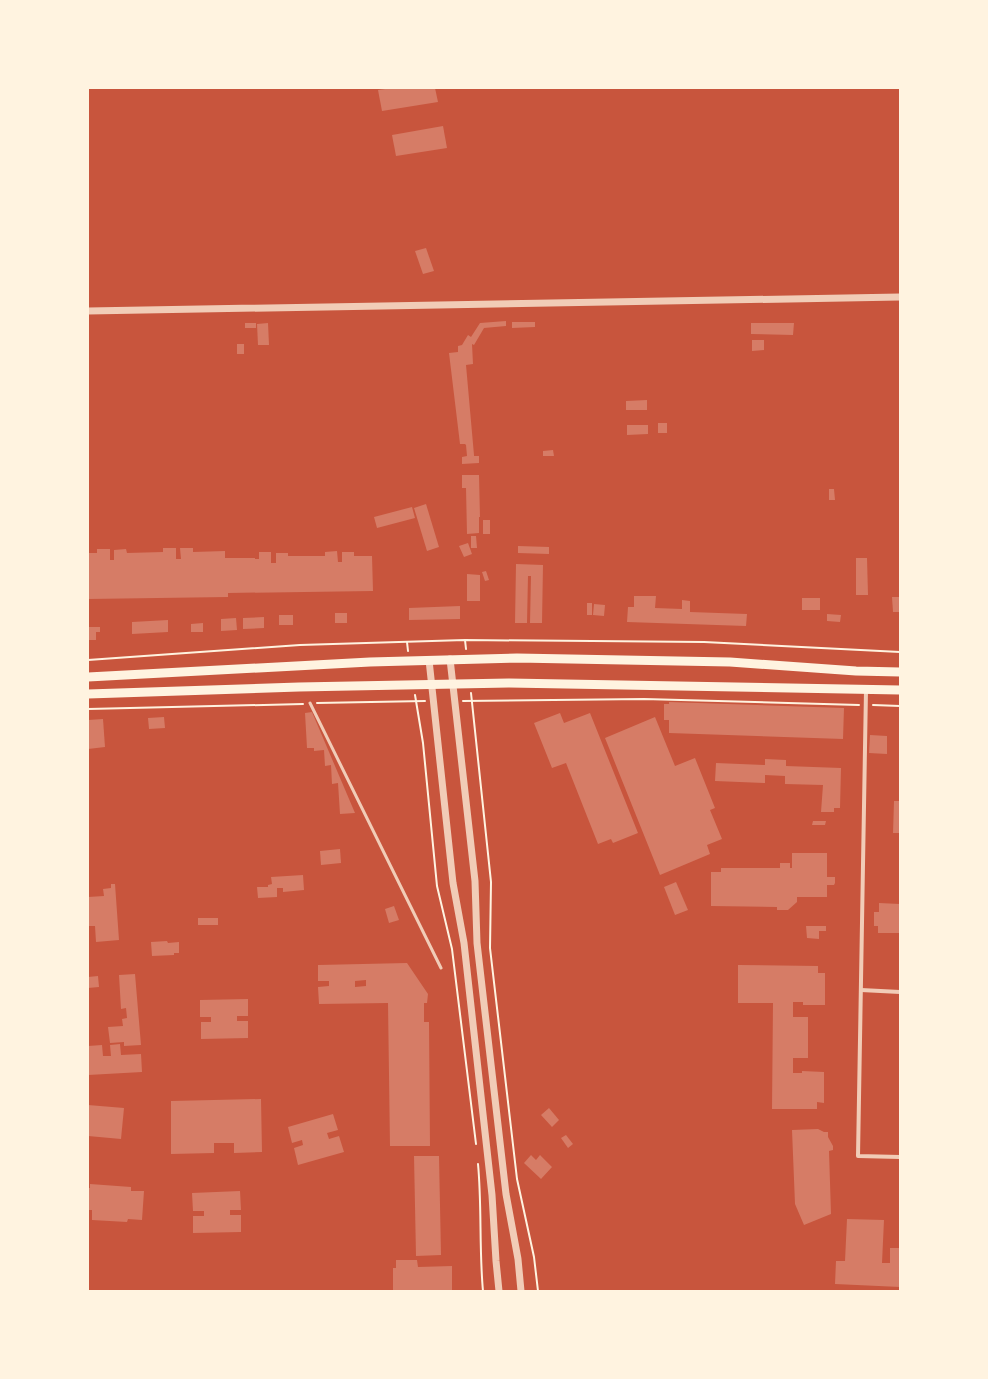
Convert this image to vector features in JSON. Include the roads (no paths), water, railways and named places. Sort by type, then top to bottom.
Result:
[{"type":"main road","points":[[88,677],[410,660],[517,658],[730,662],[856,671],[900,672]]},
{"type":"main road","points":[[88,694],[299,686],[509,683],[900,690]]},
{"type":"street","points":[[88,311],[900,297]]},
{"type":"street","points":[[450,659],[475,880],[478,951],[506,1194],[518,1259],[522,1291]]},
{"type":"street","points":[[429,660],[453,883],[464,943],[492,1195],[499,1291]]},
{"type":"street","points":[[866,690],[858,1156],[900,1157]]},
{"type":"street","points":[[861,990],[900,992]]},
{"type":"lane","points":[[310,703],[441,968]]}]
